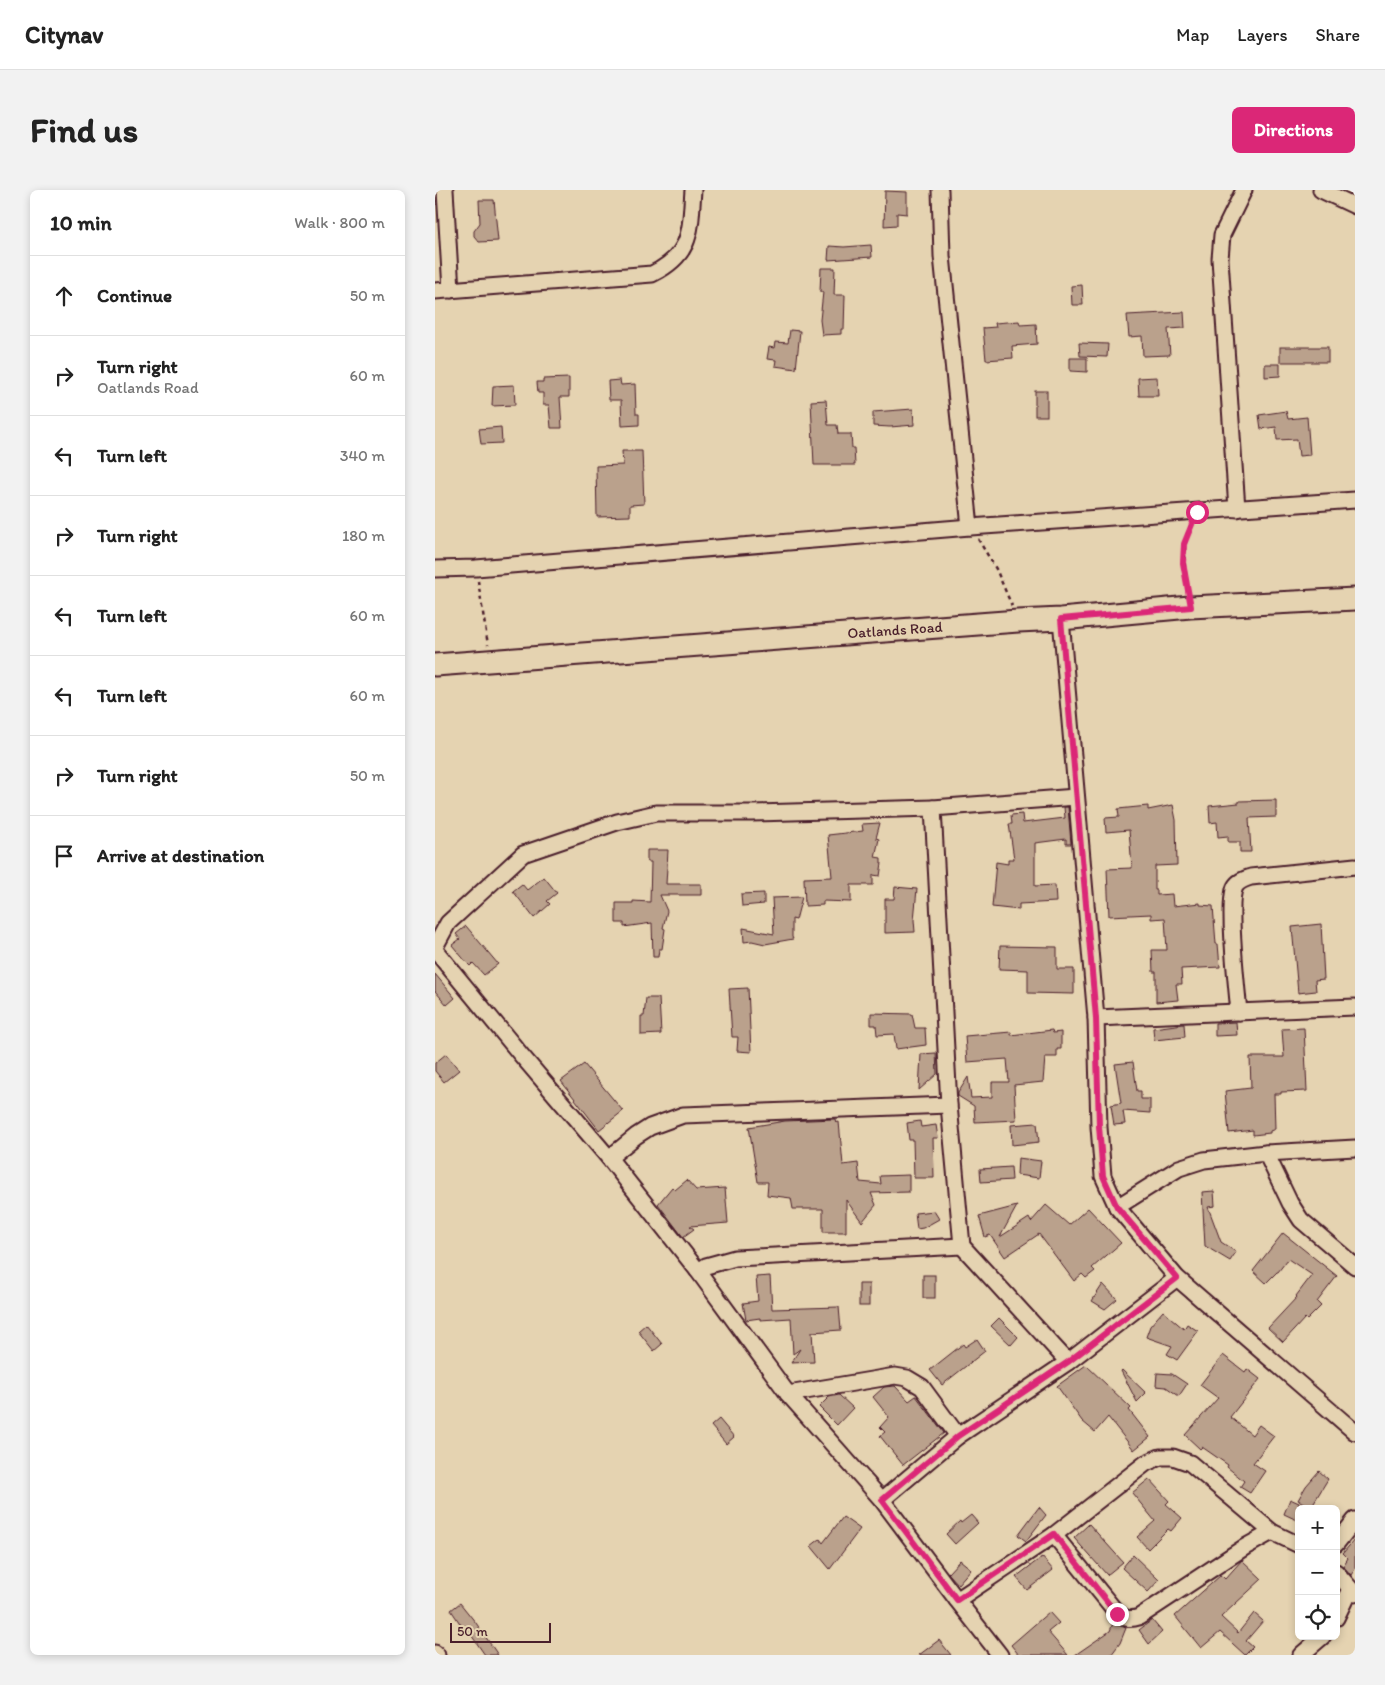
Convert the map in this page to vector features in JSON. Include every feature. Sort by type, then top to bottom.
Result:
[{"type":"street","points":[[445,190],[451,290]]},
{"type":"street","points":[[435,291],[652,274],[664,269],[679,256],[689,236],[693,190]]},
{"type":"street","points":[[940,190],[942,256],[970,527]]},
{"type":"street","points":[[1237,509],[1220,259],[1222,235],[1244,190]]},
{"type":"street","points":[[1321,190],[1355,206]]},
{"type":"street","points":[[435,569],[475,568],[970,527],[1355,500]]},
{"type":"street","name":"Oatlands Road","points":[[435,665],[1061,619],[1191,607],[1355,599]]},
{"type":"street","points":[[1061,619],[1096,1018],[1099,1126],[1103,1176],[1117,1207],[1177,1278],[1355,1432]]},
{"type":"street","points":[[1000,1655],[882,1500],[788,1394],[698,1271],[609,1158],[521,1056],[435,948],[448,923],[523,854],[617,822],[656,813],[752,813],[933,808],[1076,797]]},
{"type":"street","points":[[933,808],[949,1105],[962,1246],[1068,1362]]},
{"type":"street","points":[[1239,1012],[1232,906],[1235,888],[1241,880],[1251,876],[1355,866]]},
{"type":"street","points":[[1096,1018],[1355,1007]]},
{"type":"street","points":[[609,1158],[650,1127],[683,1115],[949,1105]]},
{"type":"street","points":[[1117,1207],[1179,1168],[1204,1160],[1266,1153],[1355,1148]]},
{"type":"street","points":[[1266,1153],[1290,1203],[1301,1220],[1355,1266]]},
{"type":"street","points":[[698,1271],[706,1266],[735,1258],[962,1246]]},
{"type":"street","points":[[882,1500],[958,1436],[1068,1362],[1177,1278]]},
{"type":"street","points":[[788,1394],[895,1376],[907,1378],[922,1386],[958,1436]]},
{"type":"street","points":[[957,1600],[1054,1534],[1146,1463],[1159,1457],[1173,1457],[1190,1464],[1272,1532],[1295,1543]]},
{"type":"street","points":[[1340,1539],[1355,1520]]},
{"type":"street","points":[[1054,1534],[1117,1614],[1123,1618],[1131,1619],[1139,1617],[1245,1547],[1272,1532]]},
{"type":"street","points":[[1340,1577],[1352,1592],[1340,1612]]},
{"type":"street","points":[[1301,1655],[1318,1640]]},
{"type":"path","points":[[1191,607],[1183,563],[1184,544],[1197,512]]},
{"type":"path","points":[[970,527],[997,569],[1018,621]]},
{"type":"path","points":[[475,568],[491,661]]},
{"type":"building","points":[[885,191],[907,192],[907,214],[897,213],[897,225],[884,226]]},
{"type":"building","points":[[479,200],[494,200],[498,241],[479,242],[474,236],[474,231],[480,223]]},
{"type":"building","points":[[871,245],[872,257],[828,260],[829,246]]},
{"type":"building","points":[[821,268],[835,268],[834,295],[845,295],[844,329],[841,329],[841,334],[822,335],[820,320],[823,292],[820,292]]},
{"type":"building","points":[[1082,285],[1083,305],[1072,305],[1071,286]]},
{"type":"building","points":[[1184,312],[1185,328],[1168,329],[1170,355],[1143,356],[1142,336],[1129,337],[1127,315]]},
{"type":"building","points":[[1019,321],[1020,325],[1036,324],[1037,344],[1012,346],[1013,358],[986,360],[983,328],[996,327],[995,323]]},
{"type":"building","points":[[790,330],[800,331],[796,369],[775,366],[776,360],[767,359],[769,347],[774,348],[775,342],[788,343]]},
{"type":"building","points":[[1079,343],[1108,344],[1107,357],[1080,356]]},
{"type":"building","points":[[1280,347],[1328,347],[1328,362],[1280,362]]},
{"type":"building","points":[[1070,358],[1087,358],[1087,372],[1070,371]]},
{"type":"building","points":[[1265,364],[1280,364],[1280,376],[1265,377]]},
{"type":"building","points":[[1157,377],[1158,396],[1139,396],[1138,378]]},
{"type":"building","points":[[569,378],[569,397],[560,397],[562,428],[551,428],[549,405],[543,405],[543,393],[538,393],[537,382],[543,382],[543,379]]},
{"type":"building","points":[[620,380],[621,385],[635,384],[636,414],[639,414],[639,425],[622,426],[621,400],[609,400],[608,381]]},
{"type":"building","points":[[514,385],[515,405],[492,406],[493,386]]},
{"type":"building","points":[[1035,391],[1047,391],[1047,416],[1035,416]]},
{"type":"building","points":[[826,400],[828,425],[837,425],[838,434],[851,434],[855,465],[814,465],[811,401]]},
{"type":"building","points":[[913,409],[914,425],[873,426],[873,412]]},
{"type":"building","points":[[1286,411],[1288,419],[1307,417],[1310,455],[1299,456],[1297,439],[1277,440],[1276,427],[1261,429],[1259,415]]},
{"type":"building","points":[[501,427],[502,443],[481,444],[479,429]]},
{"type":"building","points":[[622,451],[642,451],[644,504],[630,505],[630,516],[597,517],[596,466],[623,465]]},
{"type":"building","points":[[1276,800],[1276,817],[1249,818],[1251,852],[1240,852],[1240,842],[1228,842],[1228,836],[1218,837],[1217,822],[1210,823],[1209,806],[1239,803],[1239,801]]},
{"type":"building","points":[[1173,805],[1176,820],[1177,865],[1155,866],[1155,890],[1157,890],[1157,895],[1172,894],[1173,906],[1200,903],[1200,905],[1213,906],[1220,967],[1181,969],[1182,984],[1176,984],[1178,1000],[1156,1002],[1156,972],[1153,972],[1152,950],[1167,950],[1165,918],[1151,919],[1151,914],[1109,916],[1107,869],[1132,868],[1129,830],[1106,832],[1105,818],[1119,817],[1118,809],[1148,806],[1148,810]]},
{"type":"building","points":[[1064,807],[1068,807],[1071,844],[1066,844],[1066,839],[1035,843],[1035,886],[1055,885],[1056,902],[1019,904],[1019,910],[992,907],[996,862],[1008,864],[1008,859],[1014,859],[1009,824],[1012,824],[1011,815],[1022,814],[1023,823],[1065,818]]},
{"type":"building","points":[[880,823],[876,838],[879,839],[875,857],[881,858],[882,863],[880,876],[873,875],[873,885],[851,885],[851,902],[823,901],[823,905],[805,906],[804,878],[832,877],[828,835],[863,831],[862,824]]},
{"type":"building","points":[[647,850],[668,850],[666,884],[701,884],[701,895],[660,895],[667,911],[663,928],[665,929],[662,949],[659,949],[658,957],[653,957],[652,923],[624,927],[624,923],[616,923],[616,903],[650,902],[651,862],[647,862]]},
{"type":"building","points":[[544,877],[557,893],[547,901],[550,904],[534,918],[513,891],[522,884],[527,890]]},
{"type":"building","points":[[895,887],[917,889],[914,920],[915,932],[885,933],[885,899],[894,899]]},
{"type":"building","points":[[764,893],[764,904],[742,906],[741,894]]},
{"type":"building","points":[[802,897],[796,920],[792,919],[793,939],[765,944],[752,941],[744,942],[743,928],[774,934],[772,898]]},
{"type":"building","points":[[1321,924],[1324,979],[1315,980],[1316,991],[1298,993],[1292,927]]},
{"type":"building","points":[[466,926],[498,964],[484,975],[473,963],[470,966],[452,945],[460,939],[456,934]]},
{"type":"building","points":[[1000,946],[1057,947],[1057,969],[1074,969],[1074,994],[1028,993],[1028,970],[999,969]]},
{"type":"building","points":[[435,974],[455,998],[447,1005],[435,991]]},
{"type":"building","points":[[748,988],[751,1052],[737,1051],[738,1037],[732,1037],[729,989]]},
{"type":"building","points":[[646,998],[659,998],[661,1034],[641,1035],[641,1016],[644,1016]]},
{"type":"building","points":[[871,1013],[912,1014],[915,1028],[925,1028],[926,1045],[896,1049],[894,1034],[877,1035],[876,1025],[871,1025]]},
{"type":"building","points":[[1236,1022],[1237,1035],[1215,1036],[1215,1023]]},
{"type":"building","points":[[1184,1024],[1185,1037],[1154,1040],[1153,1028]]},
{"type":"building","points":[[1304,1028],[1307,1091],[1274,1094],[1275,1129],[1270,1131],[1270,1133],[1253,1135],[1253,1130],[1229,1133],[1225,1091],[1251,1088],[1250,1057],[1284,1057],[1282,1029]]},
{"type":"building","points":[[1052,1030],[1053,1033],[1061,1032],[1061,1049],[1057,1049],[1057,1057],[1045,1057],[1043,1082],[1014,1085],[1016,1120],[975,1122],[974,1106],[958,1096],[958,1093],[968,1077],[971,1098],[992,1097],[992,1082],[1009,1082],[1007,1059],[967,1062],[965,1036],[1011,1032],[1011,1035]]},
{"type":"building","points":[[936,1053],[937,1074],[919,1090],[921,1054]]},
{"type":"building","points":[[446,1054],[459,1070],[444,1082],[435,1071],[435,1063]]},
{"type":"building","points":[[1133,1062],[1137,1091],[1141,1091],[1141,1099],[1150,1099],[1150,1113],[1123,1111],[1125,1124],[1114,1125],[1111,1105],[1121,1103],[1115,1064]]},
{"type":"building","points":[[584,1064],[623,1111],[599,1130],[561,1081]]},
{"type":"building","points":[[835,1119],[836,1123],[839,1122],[843,1165],[858,1163],[860,1182],[881,1184],[880,1176],[909,1175],[909,1192],[871,1193],[876,1205],[862,1222],[846,1200],[846,1232],[823,1232],[823,1209],[793,1209],[791,1198],[767,1195],[768,1182],[758,1182],[749,1127],[785,1121]]},
{"type":"building","points":[[920,1121],[921,1127],[936,1125],[938,1138],[933,1138],[934,1178],[914,1178],[913,1140],[909,1140],[907,1123]]},
{"type":"building","points":[[1037,1123],[1039,1142],[1012,1145],[1011,1125]]},
{"type":"building","points":[[1018,1158],[1041,1161],[1039,1178],[1017,1175]]},
{"type":"building","points":[[1011,1167],[1012,1180],[981,1182],[980,1169]]},
{"type":"building","points":[[687,1180],[696,1190],[725,1188],[728,1223],[690,1226],[694,1229],[683,1237],[658,1204],[672,1187],[675,1190]]},
{"type":"building","points":[[1214,1191],[1215,1206],[1208,1207],[1221,1242],[1236,1252],[1230,1261],[1205,1246],[1202,1192]]},
{"type":"building","points":[[1046,1205],[1069,1225],[1088,1208],[1121,1243],[1092,1268],[1095,1271],[1086,1278],[1082,1274],[1074,1281],[1039,1234],[1005,1257],[990,1235],[985,1237],[979,1216],[1017,1206],[1000,1237],[1029,1218],[1031,1222]]},
{"type":"building","points":[[934,1211],[939,1219],[923,1228],[917,1229],[915,1213]]},
{"type":"building","points":[[1283,1233],[1337,1276],[1317,1302],[1321,1306],[1307,1320],[1305,1318],[1283,1342],[1268,1328],[1297,1297],[1312,1275],[1288,1259],[1266,1283],[1253,1271]]},
{"type":"building","points":[[923,1275],[935,1275],[935,1298],[923,1298]]},
{"type":"building","points":[[770,1276],[772,1309],[839,1307],[841,1330],[812,1332],[814,1362],[791,1363],[800,1349],[793,1354],[791,1318],[746,1320],[743,1303],[758,1301],[756,1277]]},
{"type":"building","points":[[859,1284],[869,1284],[869,1306],[859,1306]]},
{"type":"building","points":[[1103,1284],[1117,1299],[1105,1309],[1092,1301]]},
{"type":"building","points":[[1163,1311],[1184,1329],[1187,1324],[1198,1331],[1177,1360],[1167,1354],[1172,1346],[1146,1337],[1150,1326]]},
{"type":"building","points":[[999,1318],[1018,1337],[1011,1345],[991,1326]]},
{"type":"building","points":[[646,1324],[662,1344],[654,1351],[638,1331]]},
{"type":"building","points":[[977,1339],[985,1351],[942,1385],[930,1370],[963,1344],[965,1347]]},
{"type":"building","points":[[1223,1355],[1245,1372],[1247,1369],[1260,1379],[1230,1417],[1252,1435],[1259,1425],[1274,1436],[1253,1463],[1265,1471],[1250,1493],[1240,1487],[1244,1481],[1227,1467],[1228,1465],[1202,1447],[1200,1449],[1185,1435],[1218,1398],[1200,1385]]},
{"type":"building","points":[[1086,1365],[1131,1408],[1129,1410],[1150,1437],[1134,1450],[1108,1417],[1095,1432],[1082,1421],[1057,1386]]},
{"type":"building","points":[[1121,1371],[1146,1393],[1137,1402]]},
{"type":"building","points":[[1157,1373],[1172,1374],[1187,1384],[1179,1396],[1166,1387],[1156,1386]]},
{"type":"building","points":[[895,1386],[909,1401],[916,1396],[944,1433],[903,1465],[880,1436],[885,1432],[880,1427],[889,1417],[873,1397],[884,1387]]},
{"type":"building","points":[[839,1395],[853,1408],[837,1425],[819,1407],[829,1397]]},
{"type":"building","points":[[719,1419],[734,1437],[726,1444],[711,1426]]},
{"type":"building","points":[[1319,1471],[1328,1479],[1312,1505],[1307,1505],[1298,1500],[1306,1486]]},
{"type":"building","points":[[1149,1479],[1169,1501],[1166,1504],[1182,1518],[1171,1531],[1168,1529],[1148,1549],[1137,1537],[1155,1521],[1132,1493]]},
{"type":"building","points":[[1290,1499],[1299,1503],[1299,1505],[1295,1505],[1295,1519],[1284,1514]]},
{"type":"building","points":[[1039,1507],[1046,1515],[1026,1541],[1018,1535]]},
{"type":"building","points":[[971,1515],[978,1523],[955,1544],[946,1534],[960,1521],[961,1523]]},
{"type":"building","points":[[843,1517],[860,1529],[830,1569],[811,1546],[820,1539],[823,1543]]},
{"type":"building","points":[[1089,1524],[1123,1562],[1107,1575],[1074,1538]]},
{"type":"building","points":[[1355,1539],[1355,1569],[1351,1575],[1343,1566],[1348,1558],[1343,1553]]},
{"type":"building","points":[[1133,1555],[1159,1580],[1148,1592],[1122,1568]]},
{"type":"building","points":[[1042,1557],[1053,1570],[1027,1590],[1016,1577]]},
{"type":"building","points":[[960,1560],[971,1569],[958,1584],[948,1573]]},
{"type":"building","points":[[1242,1560],[1262,1579],[1221,1617],[1238,1633],[1254,1613],[1263,1621],[1246,1641],[1253,1647],[1245,1655],[1220,1632],[1201,1648],[1175,1616],[1221,1575],[1225,1579]]},
{"type":"building","points":[[460,1603],[498,1655],[485,1655],[467,1629],[465,1631],[451,1610]]},
{"type":"building","points":[[1049,1612],[1059,1623],[1048,1632],[1068,1655],[1019,1655],[1011,1645]]},
{"type":"building","points":[[1152,1620],[1162,1632],[1149,1644],[1139,1630]]},
{"type":"building","points":[[1113,1623],[1126,1628],[1120,1643],[1111,1655],[1075,1655],[1110,1631]]},
{"type":"building","points":[[939,1640],[951,1655],[919,1655]]},
{"type":"route","points":[[1117,1614],[1054,1534],[957,1600],[882,1500],[958,1436],[1068,1362],[1177,1278],[1117,1207],[1103,1176],[1099,1126],[1096,1018],[1061,619],[1191,607],[1183,563],[1184,544],[1197,512]]}]
